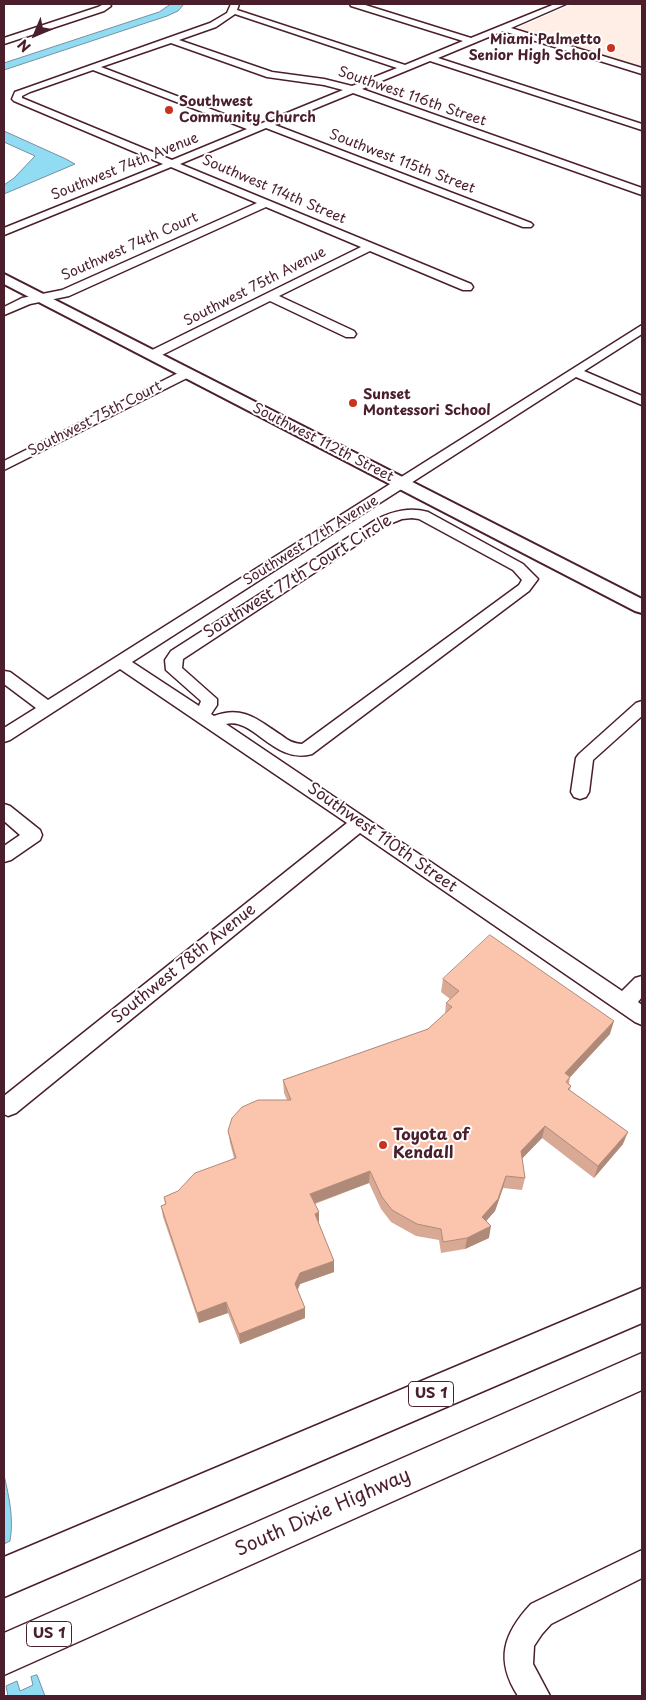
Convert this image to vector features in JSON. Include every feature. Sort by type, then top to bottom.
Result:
[{"type":"highway","name":"US 1","points":[[4,1577],[642,1304]]},
{"type":"highway","name":"South Dixie Highway","points":[[4,1654],[642,1371]]},
{"type":"main road","name":"Southwest 112th Street","points":[[4,278],[642,607]]},
{"type":"street","points":[[354,4],[472,41]]},
{"type":"street","name":"Southwest 74th Avenue","points":[[4,232],[562,4]]},
{"type":"street","points":[[4,41],[106,5]]},
{"type":"street","points":[[93,67],[218,22],[234,7],[405,68]]},
{"type":"street","points":[[502,28],[642,71]]},
{"type":"street","name":"Southwest 116th Street","points":[[171,40],[270,75],[324,82],[352,89],[642,192]]},
{"type":"street","points":[[430,58],[642,127]]},
{"type":"street","points":[[93,67],[255,129]]},
{"type":"street","name":"Southwest 114th Street","points":[[93,67],[27,90],[16,97],[23,103],[266,202],[467,287]]},
{"type":"street","name":"Southwest 115th Street","points":[[266,125],[527,225]]},
{"type":"street","name":"Southwest 74th Court","points":[[4,311],[26,301],[65,293],[266,202]]},
{"type":"street","name":"Southwest 75th Avenue","points":[[152,355],[371,246]]},
{"type":"street","points":[[269,296],[350,334]]},
{"type":"street","name":"Southwest 77th Avenue","points":[[4,736],[402,484],[642,329]]},
{"type":"street","points":[[575,372],[642,401]]},
{"type":"street","name":"Southwest 75th Court","points":[[4,466],[186,373]]},
{"type":"street","name":"Southwest 77th Court Circle","points":[[206,719],[210,702],[206,695],[174,670],[173,660],[177,655],[382,522],[395,516],[408,513],[423,515],[518,567],[527,574],[530,579],[524,588],[311,748],[301,752],[295,751],[272,736]]},
{"type":"street","name":"Southwest 110th Street","points":[[121,662],[249,747],[642,1016]]},
{"type":"street","points":[[4,676],[48,708]]},
{"type":"street","points":[[580,792],[585,758],[642,707]]},
{"type":"street","points":[[206,719],[241,718],[272,736]]},
{"type":"street","points":[[249,747],[272,736]]},
{"type":"street","points":[[4,811],[33,835],[4,855]]},
{"type":"street","name":"Southwest 78th Avenue","points":[[8,1106],[360,823]]},
{"type":"street","points":[[624,1003],[642,984]]},
{"type":"street","points":[[536,1696],[518,1670],[517,1656],[520,1640],[528,1627],[541,1614],[642,1564]]},
{"type":"shaded area","name":"Miami Palmetto Senior High School","points":[[573,4],[642,4],[642,67],[517,28]]},
{"type":"water","points":[[171,4],[184,4],[178,11],[167,16],[4,70],[4,63],[159,12]]},
{"type":"water","points":[[4,131],[75,164],[4,194],[4,185],[14,178],[35,156],[4,142]]},
{"type":"water","points":[[4,1475],[9,1499],[11,1524],[10,1541],[4,1544]]},
{"type":"water","points":[[37,1675],[45,1696],[8,1696],[6,1686],[17,1681],[20,1691],[33,1685],[31,1677]]},
{"type":"building","name":"Toyota of Kendall","points":[[490,935],[614,1021],[565,1073],[570,1077],[566,1082],[571,1086],[568,1089],[628,1132],[598,1166],[545,1126],[521,1151],[525,1178],[506,1176],[498,1199],[482,1217],[491,1226],[467,1238],[443,1242],[441,1229],[417,1224],[392,1210],[382,1197],[370,1171],[310,1194],[319,1212],[315,1214],[334,1261],[300,1273],[295,1284],[305,1308],[239,1334],[226,1302],[197,1313],[161,1206],[166,1204],[164,1197],[178,1191],[195,1173],[236,1158],[228,1131],[232,1118],[242,1107],[258,1100],[291,1100],[283,1080],[428,1029],[452,1007],[446,1003],[459,991],[443,979]]},
{"type":"place","name":"Miami Palmetto Senior High School","points":[[611,48]]},
{"type":"place","name":"Southwest Community Church","points":[[169,110]]},
{"type":"place","name":"Sunset Montessori School","points":[[353,403]]},
{"type":"place","name":"Toyota of Kendall","points":[[383,1145]]}]
